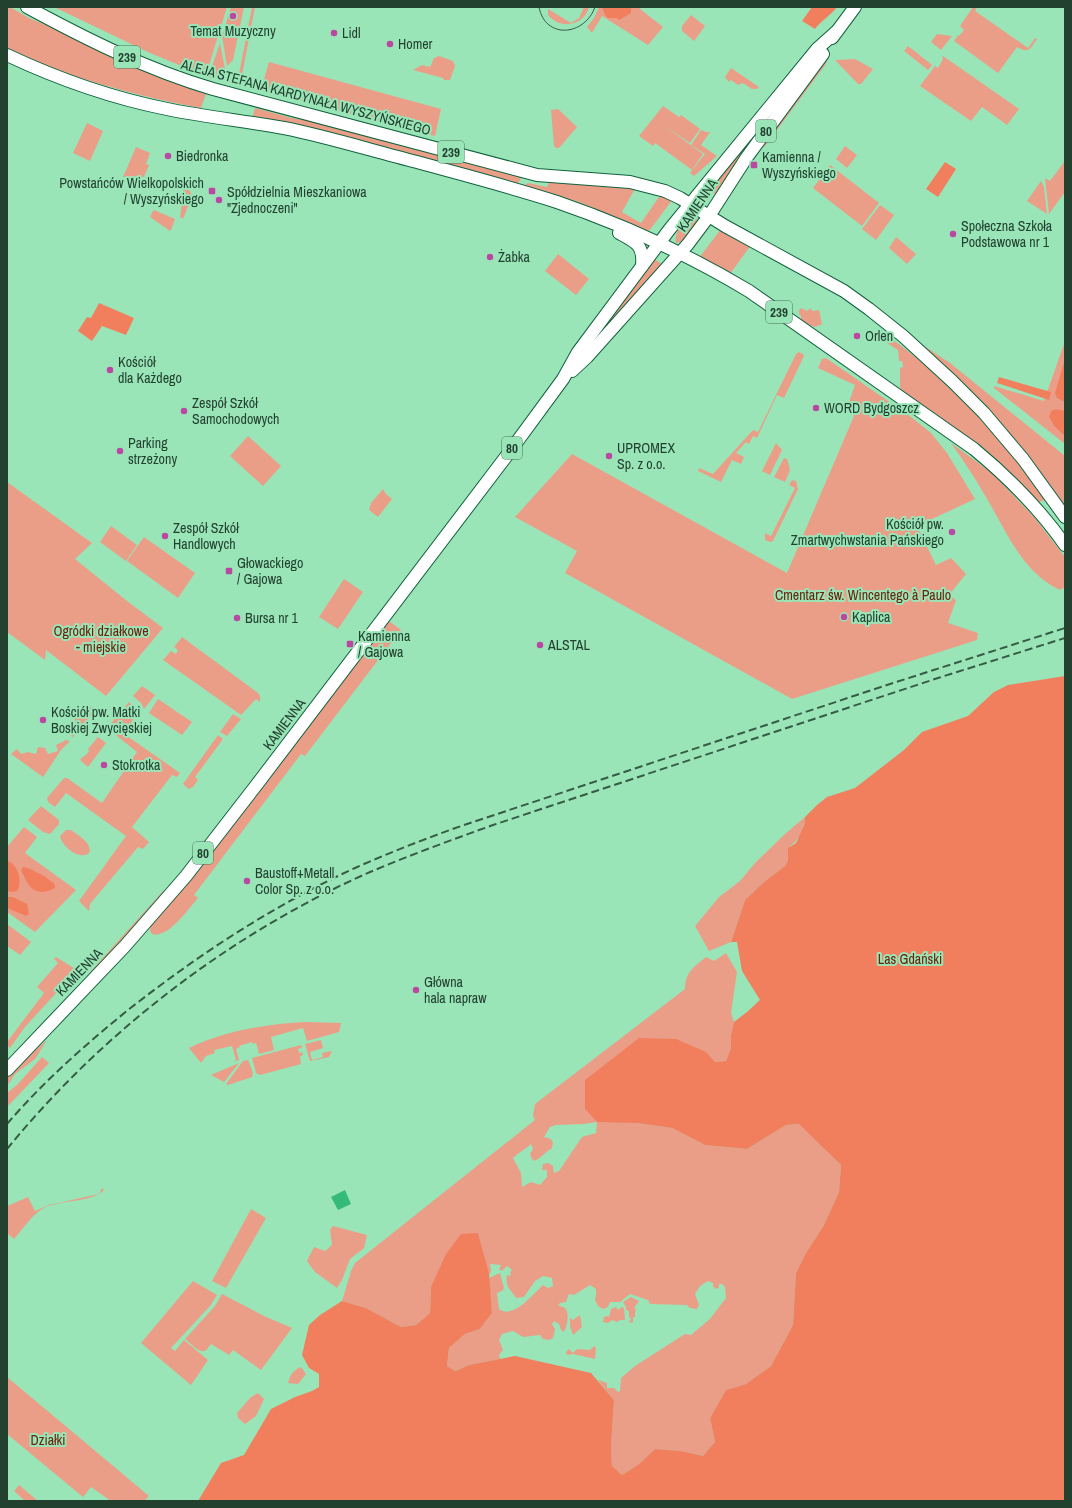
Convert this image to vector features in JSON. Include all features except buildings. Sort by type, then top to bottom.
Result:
[{"type":"main road","name":"ALEJA STEFANA KARDYNAŁA WYSZYŃSKIEGO","points":[[27,7],[71,30],[143,64],[205,87],[536,175],[617,180],[665,191],[844,291],[869,308],[952,380],[984,413],[1023,458],[1065,517]]},
{"type":"main road","name":"KAMIENNA","points":[[563,378],[587,357],[681,253],[709,216],[747,156],[823,54],[836,32],[855,7]]},
{"type":"main road","name":"KAMIENNA","points":[[7,1070],[119,952],[186,876],[400,597],[563,378],[578,352],[642,266],[817,49],[836,32]]},
{"type":"main road","name":"239","points":[[7,55],[50,74],[126,99],[165,109],[284,128],[519,190],[605,220],[660,243],[750,291],[974,449],[1008,478],[1036,507],[1065,545]]},
{"type":"main road","points":[[719,200],[721,215],[726,226]]},
{"type":"main road","points":[[605,220],[617,232],[631,239],[639,246],[642,254],[642,266]]},
{"type":"green space","points":[[7,7],[10,7],[29,18],[207,91],[201,108],[152,98],[102,85],[7,51]]},
{"type":"green space","points":[[54,7],[227,7],[206,75],[203,75],[150,53]]},
{"type":"green space","points":[[231,7],[244,7],[233,60],[227,66],[222,36]]},
{"type":"green space","points":[[252,7],[255,7],[242,75],[239,74]]},
{"type":"green space","points":[[584,7],[589,7],[586,13],[577,22],[571,24],[559,23],[548,15],[548,9],[571,23],[579,18]]},
{"type":"green space","points":[[599,7],[641,7],[640,9],[663,27],[648,45],[602,16],[592,33],[587,27],[594,18]]},
{"type":"green space","points":[[602,7],[631,7],[631,13],[619,20],[617,18],[608,18]]},
{"type":"green space","points":[[812,7],[837,7],[815,29],[802,21]]},
{"type":"green space","points":[[973,7],[977,7],[975,11],[1028,48],[1035,38],[1037,39],[1027,50],[1017,47],[998,73],[954,41],[964,30],[960,26]]},
{"type":"green space","points":[[691,15],[705,26],[694,41],[682,31],[682,26]]},
{"type":"green space","points":[[937,34],[952,36],[941,50],[931,42]]},
{"type":"green space","points":[[220,43],[225,69],[223,73],[214,79],[210,78],[209,75]]},
{"type":"green space","points":[[908,46],[932,65],[928,70],[904,51]]},
{"type":"green space","points":[[439,56],[453,61],[455,66],[450,80],[444,80],[443,78],[413,70],[422,65],[430,67],[434,58]]},
{"type":"green space","points":[[943,56],[1019,109],[1007,125],[982,107],[971,121],[920,86],[935,66],[938,68]]},
{"type":"green space","points":[[825,58],[827,60],[826,64],[765,146],[762,147],[768,135]]},
{"type":"green space","points":[[855,59],[873,69],[861,84],[858,84],[835,60]]},
{"type":"green space","points":[[269,62],[441,109],[435,136],[261,90]]},
{"type":"green space","points":[[731,68],[759,87],[757,89],[752,89],[743,83],[738,85],[731,80],[729,82],[725,77]]},
{"type":"green space","points":[[663,106],[679,117],[681,115],[700,129],[690,143],[666,127],[703,154],[692,170],[655,143],[653,146],[639,136]]},
{"type":"green space","points":[[255,108],[292,118],[333,125],[542,181],[521,178],[517,185],[252,119]]},
{"type":"green space","points":[[558,109],[577,127],[559,148],[556,148],[554,146],[551,110]]},
{"type":"green space","points":[[770,116],[719,195],[708,192],[758,132]]},
{"type":"green space","points":[[87,123],[103,131],[90,161],[73,153]]},
{"type":"green space","points":[[701,130],[710,132],[701,145],[717,156],[694,176],[690,173],[705,154],[691,145]]},
{"type":"green space","points":[[845,146],[857,155],[847,168],[836,159]]},
{"type":"green space","points":[[136,147],[150,153],[146,164],[149,165],[144,177],[123,177]]},
{"type":"green space","points":[[1065,161],[1065,192],[1049,214],[1045,178],[1050,181]]},
{"type":"green space","points":[[945,162],[956,169],[938,197],[926,189]]},
{"type":"green space","points":[[830,165],[879,203],[862,226],[813,188]]},
{"type":"green space","points":[[550,180],[636,187],[622,212],[641,223],[661,194],[673,199],[649,231],[576,201],[551,196],[524,187],[528,183],[547,187]]},
{"type":"green space","points":[[1041,181],[1044,187],[1047,214],[1027,201]]},
{"type":"green space","points":[[184,188],[190,191],[192,196],[183,219],[180,217]]},
{"type":"green space","points":[[880,205],[894,215],[876,240],[862,229]]},
{"type":"green space","points":[[154,210],[175,219],[170,231],[150,217]]},
{"type":"green space","points":[[697,215],[696,224],[688,236],[676,243],[676,234],[681,225],[689,218]]},
{"type":"green space","points":[[721,229],[751,245],[730,274],[699,258]]},
{"type":"green space","points":[[896,237],[916,254],[907,264],[889,248]]},
{"type":"green space","points":[[558,254],[589,279],[576,295],[545,271]]},
{"type":"green space","points":[[653,258],[663,265],[601,331],[587,352],[603,324]]},
{"type":"green space","points":[[99,303],[134,318],[126,335],[102,326],[92,341],[78,331],[87,317],[91,318]]},
{"type":"green space","points":[[801,308],[807,311],[811,308],[812,311],[819,310],[822,324],[815,327],[803,323],[799,314],[799,310]]},
{"type":"green space","points":[[898,329],[950,363],[1065,456],[1065,506],[1051,486],[1000,425]]},
{"type":"green space","points":[[882,336],[888,336],[948,382],[1009,449],[1046,497],[1045,500],[1039,502],[1036,501],[902,392],[900,387],[900,368],[903,367],[902,361],[899,361],[898,350],[881,339]]},
{"type":"green space","points":[[1065,341],[1065,444],[994,388],[994,386],[1044,401]]},
{"type":"green space","points":[[799,352],[804,356],[784,398],[777,395],[757,438],[753,436],[749,444],[746,442],[736,453],[744,457],[741,464],[732,460],[721,482],[698,471],[699,468],[713,474],[753,430],[758,432],[796,354]]},
{"type":"green space","name":"Cmentarz św. Wincentego à Paulo","points":[[826,358],[911,417],[931,433],[947,453],[975,499],[917,526],[936,565],[951,558],[966,574],[949,595],[956,600],[948,623],[978,633],[977,640],[792,699],[565,573],[577,551],[515,517],[572,454],[787,573],[854,416],[847,408],[855,385],[818,368],[822,359]]},
{"type":"green space","points":[[1065,359],[1065,402],[1057,398],[1055,393]]},
{"type":"green space","points":[[999,377],[1051,392],[1049,400],[997,383]]},
{"type":"green space","points":[[1056,409],[1065,411],[1065,436],[1055,427],[1049,417],[1051,411]]},
{"type":"green space","points":[[248,436],[281,466],[263,486],[230,456]]},
{"type":"green space","points":[[776,443],[782,450],[770,475],[762,471]]},
{"type":"green space","points":[[951,443],[992,473],[1034,517],[1065,557],[1065,587],[1060,590],[1047,582],[1035,573],[1025,562],[1008,537],[978,483]]},
{"type":"green space","points":[[784,458],[787,459],[790,470],[785,482],[774,477]]},
{"type":"green space","points":[[792,480],[796,481],[798,489],[773,541],[770,542],[765,540],[765,533],[771,536],[795,488],[789,485]]},
{"type":"green space","name":"Ogródki działkowe - miejskie","points":[[7,482],[92,543],[75,559],[163,628],[106,696],[46,650],[45,660],[7,632]]},
{"type":"green space","points":[[383,489],[392,499],[378,517],[369,510],[371,503]]},
{"type":"green space","points":[[111,526],[137,545],[126,561],[100,542]]},
{"type":"green space","points":[[144,537],[195,573],[178,598],[127,561]]},
{"type":"green space","points":[[344,579],[363,592],[338,629],[319,617]]},
{"type":"green space","points":[[389,621],[401,630],[305,756],[301,754],[194,895],[198,898],[178,922],[165,932],[152,934],[150,931],[151,925],[223,839]]},
{"type":"green space","points":[[182,637],[258,693],[260,696],[260,702],[256,699],[241,715],[163,660],[171,651],[176,654],[178,650],[174,647]]},
{"type":"green space","name":"Las Gdański","points":[[1065,676],[1065,1501],[198,1501],[221,1463],[244,1455],[271,1409],[319,1387],[319,1374],[309,1368],[302,1355],[309,1325],[320,1315],[342,1301],[366,1308],[401,1327],[416,1325],[430,1313],[431,1287],[446,1254],[461,1234],[478,1233],[489,1273],[492,1313],[480,1329],[465,1334],[449,1348],[447,1366],[455,1371],[469,1365],[515,1356],[591,1373],[614,1400],[611,1458],[612,1466],[622,1475],[639,1464],[655,1449],[681,1451],[703,1456],[715,1442],[710,1418],[726,1390],[746,1384],[771,1366],[793,1325],[796,1273],[806,1253],[824,1225],[839,1192],[841,1165],[799,1124],[786,1125],[747,1149],[705,1145],[672,1128],[637,1123],[597,1122],[585,1109],[585,1080],[639,1038],[676,1039],[706,1052],[715,1062],[726,1061],[731,1048],[731,1035],[734,1022],[760,1000],[742,971],[737,942],[731,942],[745,900],[764,882],[785,866],[788,860],[788,848],[796,843],[804,825],[805,817],[827,797],[855,788],[904,750],[922,732],[968,716],[994,692],[1008,685]]},
{"type":"green space","points":[[142,686],[155,695],[144,709],[141,703],[133,696]]},
{"type":"green space","points":[[158,699],[192,722],[182,735],[149,713]]},
{"type":"green space","points":[[129,702],[138,712],[125,732],[127,736],[180,773],[177,777],[172,775],[132,827],[149,842],[143,849],[138,847],[90,904],[89,911],[79,901],[126,836],[66,793],[55,807],[48,802],[47,798],[64,778],[67,778],[102,803],[137,752],[107,728]]},
{"type":"green space","points":[[87,707],[91,707],[96,710],[72,738],[71,731],[75,723],[75,713]]},
{"type":"green space","points":[[233,714],[241,719],[227,736],[220,732]]},
{"type":"green space","points":[[218,735],[223,739],[195,777],[198,780],[193,787],[189,789],[183,784]]},
{"type":"green space","points":[[98,737],[106,743],[88,767],[80,760],[88,753],[88,749]]},
{"type":"green space","points":[[66,740],[70,741],[61,750],[43,777],[11,754],[17,749],[21,754],[28,752],[36,754],[38,747],[45,748],[48,754],[58,751],[56,745]]},
{"type":"green space","points":[[41,806],[59,820],[59,824],[50,834],[43,832],[28,820]]},
{"type":"green space","points":[[805,817],[800,835],[788,848],[788,860],[785,866],[764,882],[745,900],[731,942],[709,951],[695,926],[719,897],[740,881],[755,863]]},
{"type":"green space","points":[[24,827],[37,837],[25,853],[76,890],[35,932],[7,912],[7,847]]},
{"type":"green space","points":[[66,830],[71,830],[84,839],[90,848],[90,852],[86,855],[82,855],[68,849],[64,845],[60,836]]},
{"type":"green space","points":[[7,861],[14,865],[17,869],[20,883],[17,891],[7,891]]},
{"type":"green space","points":[[23,867],[31,869],[45,877],[54,883],[55,888],[42,892],[34,890],[27,882],[21,870]]},
{"type":"green space","points":[[164,890],[166,891],[92,973],[91,971]]},
{"type":"green space","points":[[7,897],[13,897],[27,904],[29,914],[26,916],[7,908]]},
{"type":"green space","points":[[7,924],[31,942],[20,955],[7,946]]},
{"type":"green space","points":[[726,953],[737,972],[731,1013],[734,1022],[731,1035],[731,1048],[726,1061],[715,1062],[637,1123],[672,1128],[705,1145],[747,1149],[786,1125],[800,1124],[841,1165],[839,1192],[824,1225],[806,1253],[796,1273],[793,1325],[771,1366],[746,1384],[726,1390],[710,1418],[715,1442],[703,1456],[681,1451],[655,1449],[639,1464],[622,1475],[612,1466],[611,1458],[614,1400],[598,1380],[607,1383],[607,1388],[614,1388],[618,1392],[620,1391],[621,1378],[635,1366],[685,1334],[691,1335],[710,1319],[726,1298],[725,1287],[722,1284],[719,1284],[719,1288],[716,1289],[713,1286],[713,1283],[708,1281],[700,1286],[695,1294],[699,1305],[697,1309],[690,1308],[687,1305],[650,1304],[648,1300],[630,1294],[620,1302],[610,1302],[608,1307],[603,1309],[598,1306],[595,1300],[596,1289],[590,1285],[574,1295],[569,1294],[566,1302],[558,1305],[567,1310],[567,1324],[564,1332],[561,1330],[559,1324],[554,1321],[552,1324],[555,1329],[553,1338],[549,1340],[543,1339],[540,1335],[523,1337],[513,1331],[502,1334],[499,1340],[503,1350],[499,1355],[500,1359],[469,1365],[454,1371],[447,1366],[449,1348],[465,1334],[480,1329],[492,1313],[489,1278],[500,1273],[504,1288],[502,1291],[497,1293],[499,1309],[511,1311],[523,1304],[543,1285],[548,1288],[553,1286],[552,1278],[543,1276],[535,1281],[524,1297],[516,1298],[508,1288],[507,1283],[507,1275],[511,1276],[510,1272],[512,1270],[507,1266],[502,1271],[499,1269],[501,1265],[490,1264],[491,1271],[489,1275],[478,1233],[431,1287],[430,1313],[416,1325],[401,1327],[366,1308],[342,1301],[355,1263],[535,1120],[533,1116],[535,1104],[685,989],[688,974],[706,957],[714,961]],"holes":[[[597,1122],[596,1133],[582,1137],[559,1171],[554,1173],[553,1166],[548,1163],[543,1164],[542,1170],[547,1170],[547,1177],[540,1185],[531,1182],[522,1187],[521,1173],[513,1158],[531,1144],[533,1149],[530,1154],[534,1161],[552,1148],[553,1143],[551,1139],[544,1137],[550,1127],[556,1125]]]},
{"type":"green space","points":[[56,957],[77,970],[25,1027],[10,1048],[7,1045],[7,1042],[44,993],[37,987],[58,963],[54,959]]},
{"type":"green space","points":[[305,1022],[341,1023],[339,1032],[307,1041],[303,1028],[271,1037],[274,1050],[259,1054],[256,1043],[253,1044],[252,1042],[239,1046],[240,1047],[236,1049],[239,1060],[233,1062],[236,1060],[232,1046],[214,1050],[215,1053],[206,1056],[201,1063],[189,1048],[217,1037],[246,1029]]},
{"type":"green space","points":[[47,1040],[35,1059],[15,1074],[7,1086],[7,1077]]},
{"type":"green space","points":[[321,1040],[323,1048],[310,1052],[312,1060],[323,1057],[322,1053],[332,1051],[329,1057],[310,1061],[305,1044]]},
{"type":"green space","points":[[301,1045],[302,1048],[298,1049],[299,1053],[302,1052],[303,1055],[300,1056],[301,1064],[260,1075],[256,1073],[252,1058]]},
{"type":"green space","points":[[42,1057],[49,1063],[7,1107],[7,1093],[17,1085]]},
{"type":"green space","points":[[248,1060],[253,1073],[252,1077],[228,1085],[226,1084],[243,1061]]},
{"type":"green space","points":[[239,1063],[224,1082],[211,1075]]},
{"type":"green space","points":[[99,1194],[84,1199],[49,1206],[34,1215],[14,1239],[7,1233],[7,1206],[28,1197],[35,1211],[49,1205]]},
{"type":"green space","points":[[251,1209],[266,1218],[226,1288],[212,1281]]},
{"type":"green space","points":[[333,1226],[367,1235],[364,1248],[350,1259],[342,1280],[337,1288],[315,1272],[307,1261],[314,1247],[325,1251],[332,1245],[330,1230]]},
{"type":"green space","points":[[193,1281],[217,1295],[210,1306],[171,1348],[175,1351],[184,1340],[208,1360],[191,1385],[141,1343]]},
{"type":"green space","points":[[222,1294],[264,1316],[292,1328],[261,1370],[233,1350],[229,1355],[211,1344],[205,1351],[202,1351],[197,1349],[185,1339],[215,1306]]},
{"type":"green space","points":[[631,1297],[639,1301],[634,1308],[636,1309],[635,1317],[633,1317],[633,1322],[631,1323],[629,1322],[631,1319],[629,1317],[629,1311],[626,1310],[623,1302]]},
{"type":"green space","points":[[616,1307],[618,1310],[622,1307],[624,1308],[625,1320],[620,1320],[617,1322],[612,1320],[608,1323],[603,1322],[604,1317],[609,1317],[611,1309]]},
{"type":"green space","points":[[580,1315],[582,1327],[573,1335],[570,1327],[570,1318],[573,1320]]},
{"type":"green space","points":[[594,1346],[596,1348],[595,1359],[573,1354],[567,1355],[566,1352],[569,1349],[573,1353],[577,1349],[590,1350]]},
{"type":"green space","points":[[301,1367],[306,1374],[298,1384],[288,1383],[292,1373]]},
{"type":"green space","name":"Działki","points":[[7,1377],[149,1496],[144,1501],[111,1501],[91,1487],[83,1497],[7,1434]]},
{"type":"green space","points":[[258,1393],[264,1399],[256,1416],[245,1424],[238,1418],[237,1413],[251,1397]]},
{"type":"green space","points":[[19,1485],[38,1501],[25,1501],[14,1491]]},
{"type":"shaded area","points":[[345,1190],[351,1204],[338,1210],[331,1197]]},
{"type":"tram line","points":[[539,7],[543,18],[549,25],[557,29],[566,30],[583,24],[590,17],[595,7]]},
{"type":"railway","points":[[7,1124],[35,1093],[65,1064],[128,1010],[237,932],[325,882],[382,856],[464,825],[890,684],[1065,628]]},
{"type":"railway","points":[[7,1149],[44,1107],[83,1067],[124,1028],[168,993],[214,959],[262,929],[311,901],[361,876],[493,825],[938,678],[1065,638]]},
{"type":"place","name":"Temat Muzyczny","points":[[233,16]]},
{"type":"place","name":"Lidl","points":[[334,33]]},
{"type":"place","name":"Homer","points":[[390,44]]},
{"type":"place","name":"Biedronka","points":[[168,156]]},
{"type":"place","name":"Kamienna / Wyszyńskiego","points":[[754,165]]},
{"type":"place","name":"Powstańców Wielkopolskich / Wyszyńskiego","points":[[212,191]]},
{"type":"place","name":"Spółdzielnia Mieszkaniowa \"Zjednoczeni\"","points":[[219,200]]},
{"type":"place","name":"Społeczna Szkoła Podstawowa nr 1","points":[[953,234]]},
{"type":"place","name":"Żabka","points":[[490,257]]},
{"type":"place","name":"Orlen","points":[[857,336]]},
{"type":"place","name":"Kościół dla Każdego","points":[[110,370]]},
{"type":"place","name":"WORD Bydgoszcz","points":[[816,408]]},
{"type":"place","name":"Zespół Szkół Samochodowych","points":[[184,411]]},
{"type":"place","name":"Parking strzeżony","points":[[120,451]]},
{"type":"place","name":"UPROMEX Sp. z o.o.","points":[[609,456]]},
{"type":"place","name":"Kościół pw. Zmartwychwstania Pańskiego","points":[[952,532]]},
{"type":"place","name":"Zespół Szkół Handlowych","points":[[165,536]]},
{"type":"place","name":"Głowackiego / Gajowa","points":[[229,571]]},
{"type":"place","name":"Kaplica","points":[[844,617]]},
{"type":"place","name":"Bursa nr 1","points":[[237,618]]},
{"type":"place","name":"Kamienna / Gajowa","points":[[350,644]]},
{"type":"place","name":"ALSTAL","points":[[540,645]]},
{"type":"place","name":"Kościół pw. Matki Boskiej Zwycięskiej","points":[[43,720]]},
{"type":"place","name":"Stokrotka","points":[[104,765]]},
{"type":"place","name":"Baustoff+Metall Color Sp. z o.o.","points":[[247,881]]},
{"type":"place","name":"Główna hala napraw","points":[[416,990]]}]
